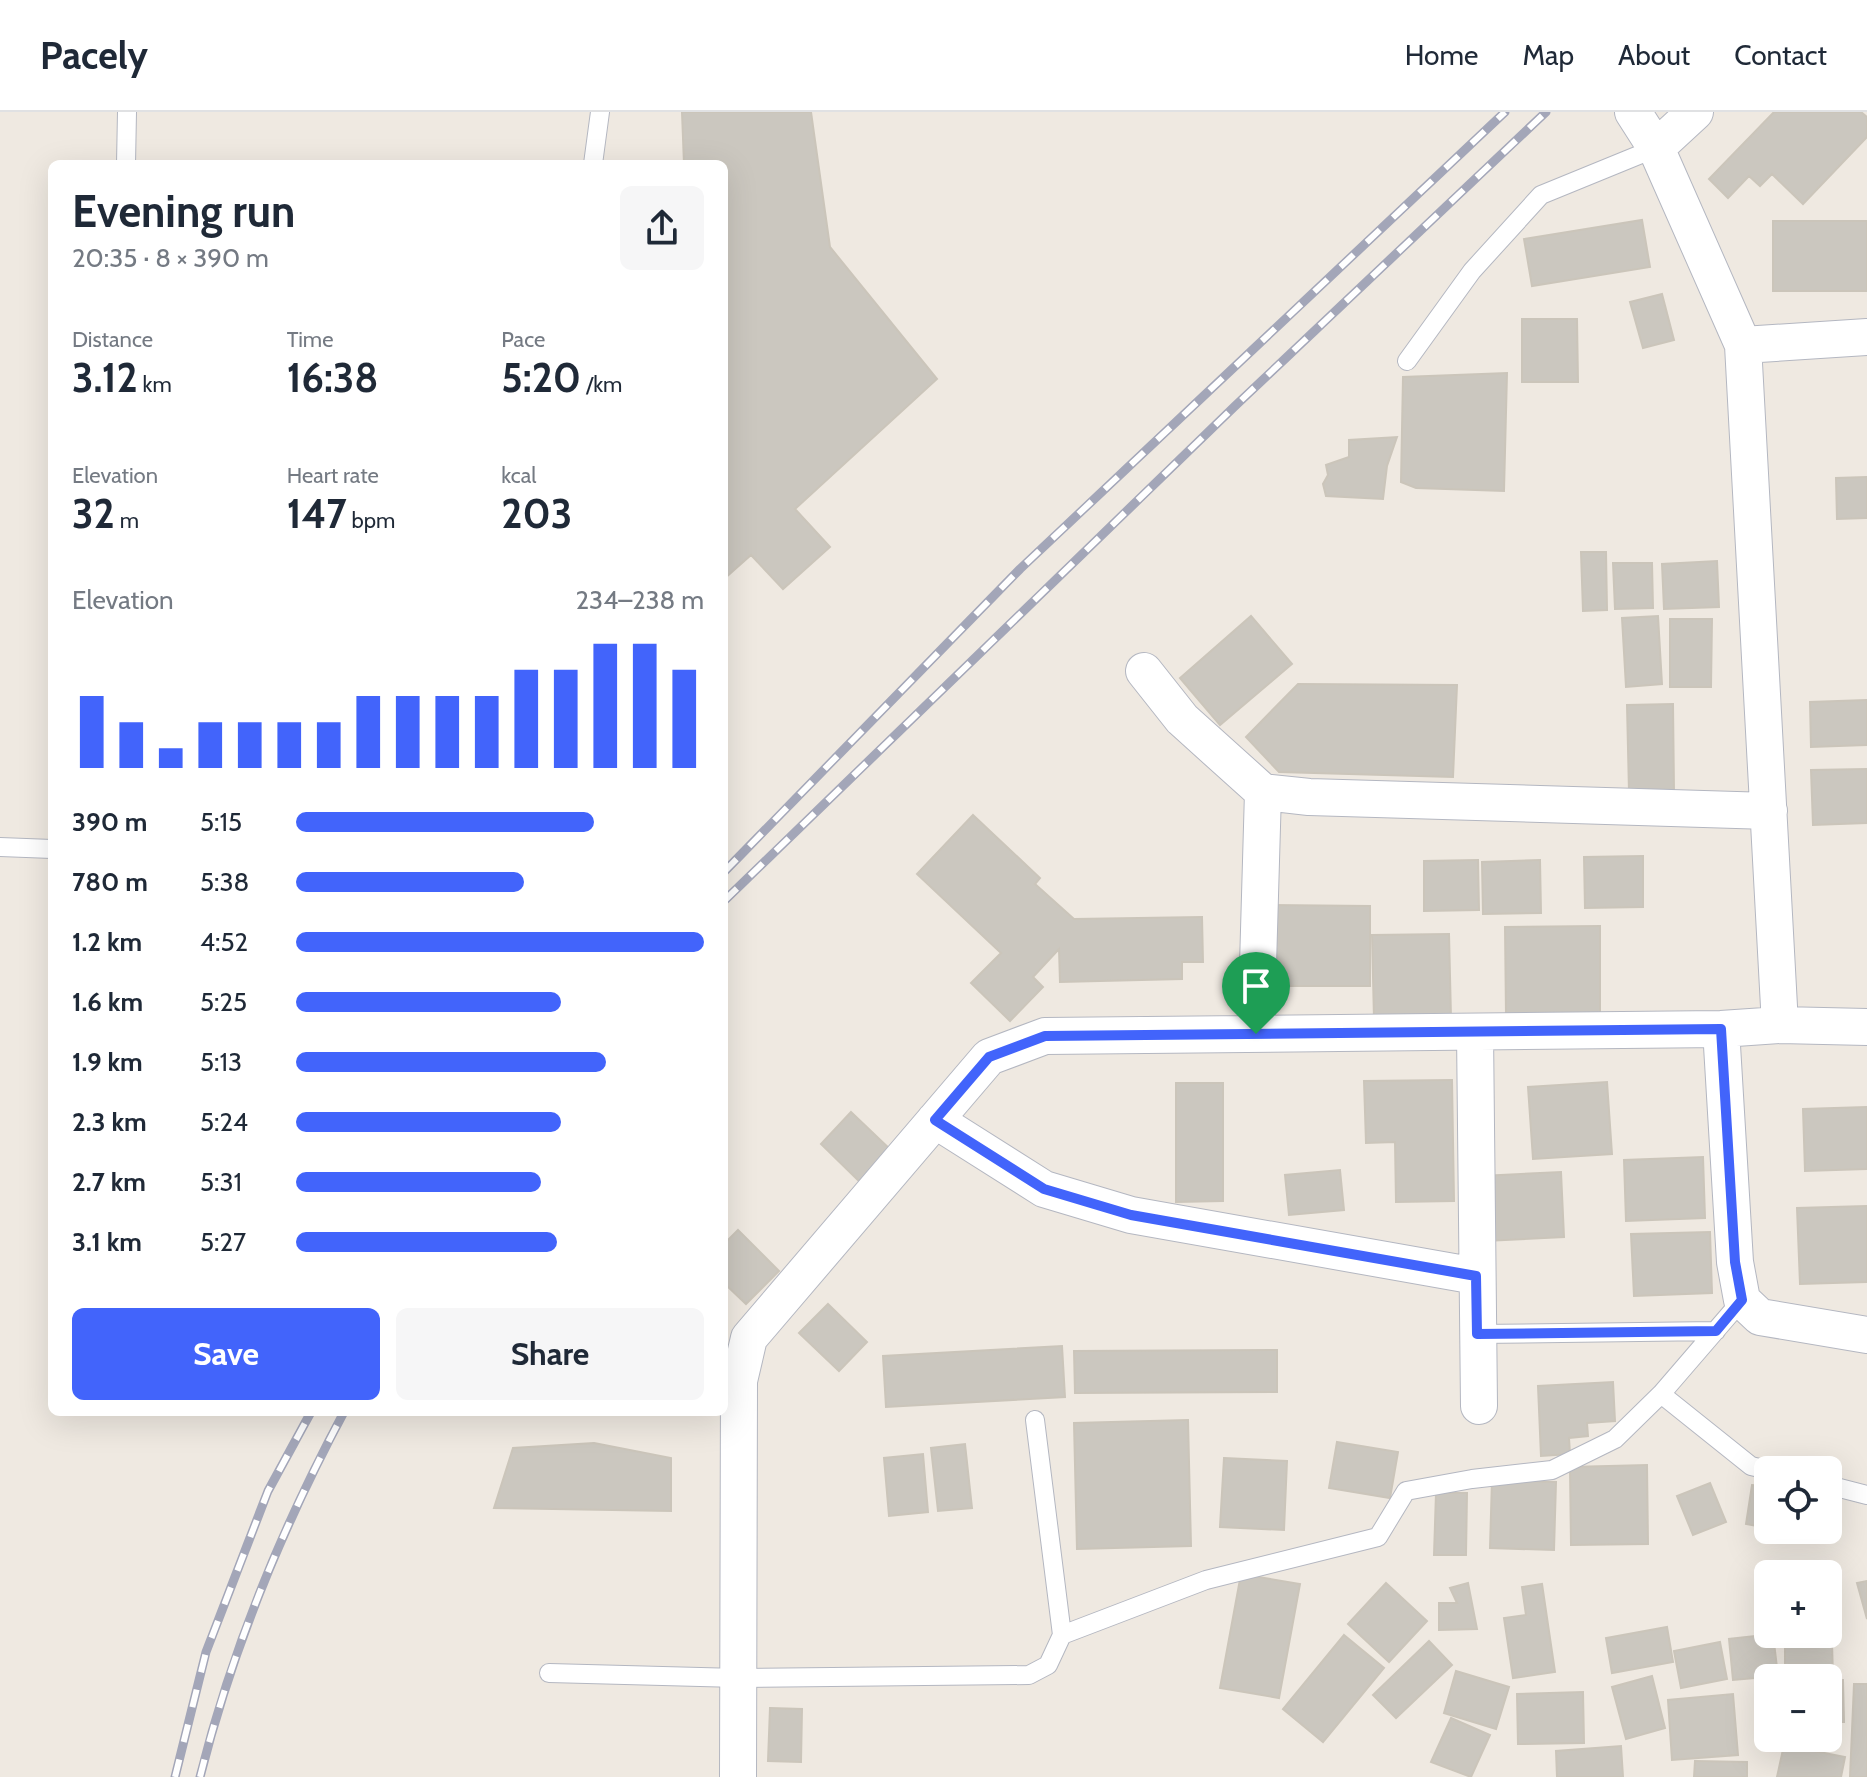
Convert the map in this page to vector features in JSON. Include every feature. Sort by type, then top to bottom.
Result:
[{"type":"street","points":[[1633,112],[1656,148],[1743,345],[1780,1025]]},
{"type":"street","points":[[1656,148],[1695,112]]},
{"type":"street","points":[[1743,345],[1867,337]]},
{"type":"street","points":[[1144,671],[1182,719],[1263,792],[1309,797],[1769,811]]},
{"type":"street","points":[[1256,1034],[1263,792]]},
{"type":"street","points":[[738,1777],[739,1381],[749,1338],[989,1057],[1045,1036],[1721,1029],[1780,1025],[1867,1027]]},
{"type":"street","points":[[1721,1029],[1735,1262],[1742,1300],[1760,1317],[1867,1335]]},
{"type":"street","points":[[1475,1032],[1479,1406]]},
{"type":"street","points":[[935,1120],[1044,1189],[1131,1215],[1476,1276]]},
{"type":"lane","points":[[126,160],[127,112]]},
{"type":"lane","points":[[594,160],[600,112]]},
{"type":"lane","points":[[1407,361],[1472,271],[1541,195],[1656,148]]},
{"type":"lane","points":[[0,847],[48,849]]},
{"type":"lane","points":[[1062,1635],[1206,1580],[1378,1537],[1406,1491],[1552,1470],[1615,1439],[1661,1394],[1742,1300]]},
{"type":"lane","points":[[1477,1334],[1716,1331]]},
{"type":"lane","points":[[1661,1394],[1754,1467]]},
{"type":"lane","points":[[549,1673],[738,1678],[1029,1675],[1048,1665],[1062,1635],[1035,1420]]},
{"type":"lane","points":[[1842,1489],[1867,1495]]},
{"type":"building","points":[[682,112],[811,112],[830,247],[937,379],[795,509],[830,547],[783,589],[751,555],[728,575],[728,160],[684,160]]},
{"type":"building","points":[[1774,112],[1861,112],[1867,117],[1867,137],[1803,204],[1772,174],[1760,186],[1749,176],[1728,198],[1709,179]]},
{"type":"building","points":[[1642,220],[1650,267],[1532,286],[1524,239]]},
{"type":"building","points":[[1773,221],[1867,221],[1867,291],[1773,291]]},
{"type":"building","points":[[1662,294],[1674,340],[1643,348],[1630,302]]},
{"type":"building","points":[[1522,319],[1577,319],[1578,382],[1522,382]]},
{"type":"building","points":[[1507,373],[1504,491],[1416,488],[1401,482],[1403,377]]},
{"type":"building","points":[[1397,437],[1387,466],[1383,499],[1326,496],[1323,484],[1328,475],[1326,465],[1349,457],[1349,440]]},
{"type":"building","points":[[1867,477],[1867,518],[1837,519],[1836,478]]},
{"type":"building","points":[[1581,552],[1606,552],[1607,610],[1583,611]]},
{"type":"building","points":[[1717,561],[1719,607],[1664,609],[1662,564]]},
{"type":"building","points":[[1613,563],[1652,563],[1653,608],[1615,609]]},
{"type":"building","points":[[1251,616],[1292,664],[1220,725],[1180,678]]},
{"type":"building","points":[[1658,616],[1662,684],[1626,687],[1622,618]]},
{"type":"building","points":[[1670,619],[1712,619],[1711,687],[1670,687]]},
{"type":"building","points":[[1298,684],[1457,685],[1453,777],[1279,772],[1246,737]]},
{"type":"building","points":[[1867,700],[1867,745],[1811,747],[1810,702]]},
{"type":"building","points":[[1673,704],[1674,792],[1629,792],[1627,705]]},
{"type":"building","points":[[1867,769],[1867,823],[1813,825],[1811,770]]},
{"type":"building","points":[[973,815],[1040,878],[1035,884],[1074,919],[1202,917],[1203,962],[1182,962],[1182,979],[1060,982],[1059,949],[1033,977],[1043,987],[1010,1021],[971,983],[1001,953],[917,874]]},
{"type":"building","points":[[1643,856],[1643,907],[1585,908],[1584,857]]},
{"type":"building","points":[[1478,860],[1479,910],[1424,911],[1424,861]]},
{"type":"building","points":[[1540,860],[1541,913],[1483,914],[1482,862]]},
{"type":"building","points":[[1265,905],[1370,906],[1370,986],[1264,986]]},
{"type":"building","points":[[1600,926],[1600,1013],[1506,1014],[1505,927]]},
{"type":"building","points":[[1449,934],[1451,1018],[1374,1019],[1372,935]]},
{"type":"building","points":[[1452,1080],[1454,1201],[1396,1202],[1395,1142],[1366,1143],[1364,1081]]},
{"type":"building","points":[[1607,1082],[1612,1154],[1533,1159],[1528,1087]]},
{"type":"building","points":[[1176,1083],[1223,1083],[1223,1201],[1176,1202]]},
{"type":"building","points":[[1867,1107],[1867,1169],[1805,1171],[1803,1109]]},
{"type":"building","points":[[851,1112],[893,1152],[862,1184],[821,1144]]},
{"type":"building","points":[[1703,1157],[1705,1218],[1626,1221],[1624,1160]]},
{"type":"building","points":[[1340,1170],[1344,1210],[1289,1215],[1285,1175]]},
{"type":"building","points":[[1561,1172],[1564,1237],[1485,1241],[1481,1176]]},
{"type":"building","points":[[1867,1206],[1867,1282],[1800,1284],[1797,1208]]},
{"type":"building","points":[[738,1230],[779,1271],[746,1304],[728,1287],[728,1240]]},
{"type":"building","points":[[1710,1232],[1712,1293],[1634,1296],[1631,1234]]},
{"type":"building","points":[[828,1304],[867,1342],[839,1371],[799,1333]]},
{"type":"building","points":[[1062,1346],[1065,1397],[886,1407],[883,1356]]},
{"type":"building","points":[[1277,1350],[1277,1392],[1075,1393],[1074,1351]]},
{"type":"building","points":[[1613,1382],[1615,1421],[1587,1423],[1588,1436],[1569,1438],[1570,1454],[1541,1456],[1538,1386]]},
{"type":"building","points":[[1188,1420],[1191,1546],[1077,1549],[1074,1423]]},
{"type":"building","points":[[1337,1442],[1398,1452],[1390,1498],[1329,1488]]},
{"type":"building","points":[[594,1443],[671,1458],[671,1511],[494,1508],[513,1448]]},
{"type":"building","points":[[965,1444],[972,1508],[938,1511],[931,1448]]},
{"type":"building","points":[[923,1454],[928,1512],[889,1516],[884,1458]]},
{"type":"building","points":[[1224,1458],[1287,1461],[1284,1530],[1220,1527]]},
{"type":"building","points":[[1647,1465],[1648,1544],[1571,1545],[1570,1467]]},
{"type":"building","points":[[1492,1480],[1556,1482],[1554,1550],[1490,1548]]},
{"type":"building","points":[[1710,1483],[1726,1522],[1693,1535],[1677,1496]]},
{"type":"building","points":[[1752,1485],[1754,1485],[1754,1525],[1746,1524]]},
{"type":"building","points":[[1436,1493],[1467,1493],[1466,1555],[1434,1555]]},
{"type":"building","points":[[1241,1574],[1300,1584],[1279,1698],[1220,1688]]},
{"type":"building","points":[[1867,1581],[1867,1619],[1857,1583]]},
{"type":"building","points":[[1386,1583],[1427,1621],[1389,1662],[1348,1624]]},
{"type":"building","points":[[1468,1583],[1477,1629],[1439,1630],[1439,1603],[1457,1603],[1450,1588]]},
{"type":"building","points":[[1542,1584],[1555,1672],[1513,1678],[1504,1618],[1526,1615],[1522,1587]]},
{"type":"building","points":[[1667,1627],[1673,1662],[1612,1673],[1606,1638]]},
{"type":"building","points":[[1344,1635],[1384,1668],[1323,1742],[1283,1709]]},
{"type":"building","points":[[1754,1636],[1754,1648],[1775,1648],[1777,1664],[1754,1664],[1754,1678],[1733,1680],[1729,1639]]},
{"type":"building","points":[[1429,1641],[1452,1665],[1396,1718],[1373,1695]]},
{"type":"building","points":[[1720,1642],[1727,1679],[1681,1688],[1674,1651]]},
{"type":"building","points":[[1785,1648],[1832,1648],[1833,1664],[1785,1664]]},
{"type":"building","points":[[1456,1671],[1509,1687],[1496,1729],[1444,1713]]},
{"type":"building","points":[[1652,1676],[1665,1728],[1626,1739],[1612,1687]]},
{"type":"building","points":[[1843,1680],[1844,1722],[1842,1722]]},
{"type":"building","points":[[1854,1684],[1867,1684],[1867,1777],[1850,1777]]},
{"type":"building","points":[[1583,1692],[1584,1743],[1518,1744],[1517,1694]]},
{"type":"building","points":[[1733,1694],[1738,1755],[1672,1760],[1668,1700]]},
{"type":"building","points":[[770,1708],[802,1709],[801,1762],[768,1761]]},
{"type":"building","points":[[1451,1718],[1490,1735],[1471,1777],[1431,1762]]},
{"type":"building","points":[[1621,1746],[1623,1777],[1557,1777],[1556,1751]]},
{"type":"building","points":[[1782,1752],[1820,1752],[1845,1757],[1841,1777],[1777,1777]]},
{"type":"building","points":[[1695,1761],[1747,1762],[1747,1777],[1694,1777]]},
{"type":"railway","points":[[728,868],[1020,569],[1505,112]]},
{"type":"railway","points":[[728,897],[1234,407],[1546,112]]},
{"type":"railway","points":[[175,1777],[206,1652],[268,1491],[309,1416]]},
{"type":"railway","points":[[200,1777],[227,1682],[261,1590],[300,1500],[342,1416]]},
{"type":"route","points":[[1721,1029],[1735,1262],[1742,1300],[1716,1331],[1477,1334],[1476,1276],[1131,1215],[1044,1189],[935,1120],[989,1057],[1045,1036],[1256,1034],[1721,1029]]}]
